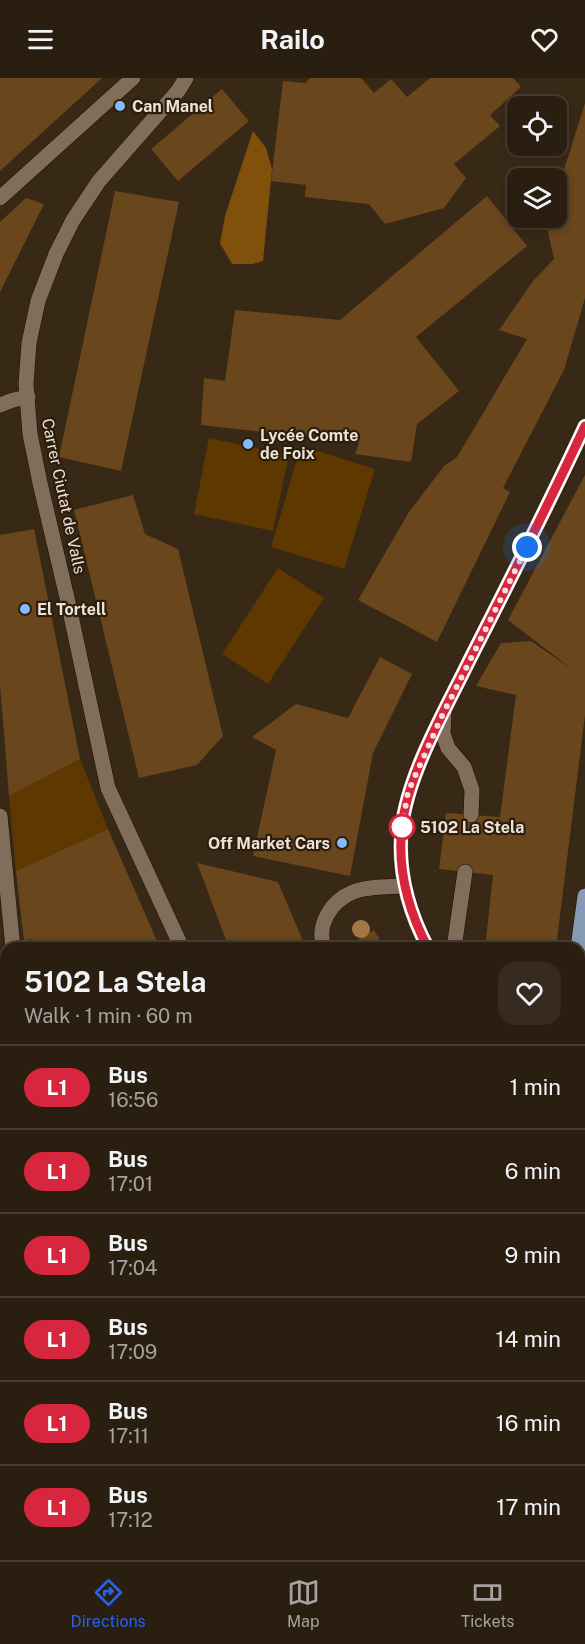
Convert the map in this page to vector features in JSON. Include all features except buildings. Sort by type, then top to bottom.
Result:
[{"type":"main road","points":[[579,942],[585,896]]},
{"type":"street","points":[[0,198],[133,78]]},
{"type":"street","name":"Carrer Ciutat de Valls","points":[[180,942],[108,788],[30,434],[26,384],[28,343],[38,301],[56,254],[73,220],[99,181],[178,91],[186,78]]},
{"type":"street","points":[[0,405],[28,397]]},
{"type":"street","points":[[425,942],[404,886],[402,827],[408,792],[444,711],[549,505],[585,426]]},
{"type":"street","points":[[444,711],[443,734],[448,748],[464,767],[472,790],[471,815]]},
{"type":"street","points":[[0,816],[12,942]]},
{"type":"street","points":[[455,942],[465,872]]},
{"type":"street","points":[[322,942],[323,922],[334,904],[353,892],[404,886]]},
{"type":"shaded area","points":[[253,131],[266,148],[272,169],[263,261],[253,264],[232,264],[220,243],[225,216]]},
{"type":"shaded area","points":[[209,438],[289,455],[273,531],[194,514]]},
{"type":"shaded area","points":[[301,446],[375,469],[344,569],[271,547]]},
{"type":"shaded area","points":[[278,568],[324,598],[268,684],[222,654]]},
{"type":"shaded area","points":[[80,759],[108,829],[16,871],[9,796]]},
{"type":"bus line","name":"L1","points":[[425,942],[404,886],[402,827],[408,792],[444,711],[549,505],[585,426]]},
{"type":"place","name":"Can Manel","points":[[120,106]]},
{"type":"place","name":"Lycée Comte de Foix","points":[[248,444]]},
{"type":"place","name":"El Tortell","points":[[25,609]]},
{"type":"place","name":"5102 La Stela","points":[[402,827]]},
{"type":"place","name":"Off Market Cars","points":[[342,843]]},
{"type":"route","points":[[402,827],[408,792],[441,718],[527,547]]}]
